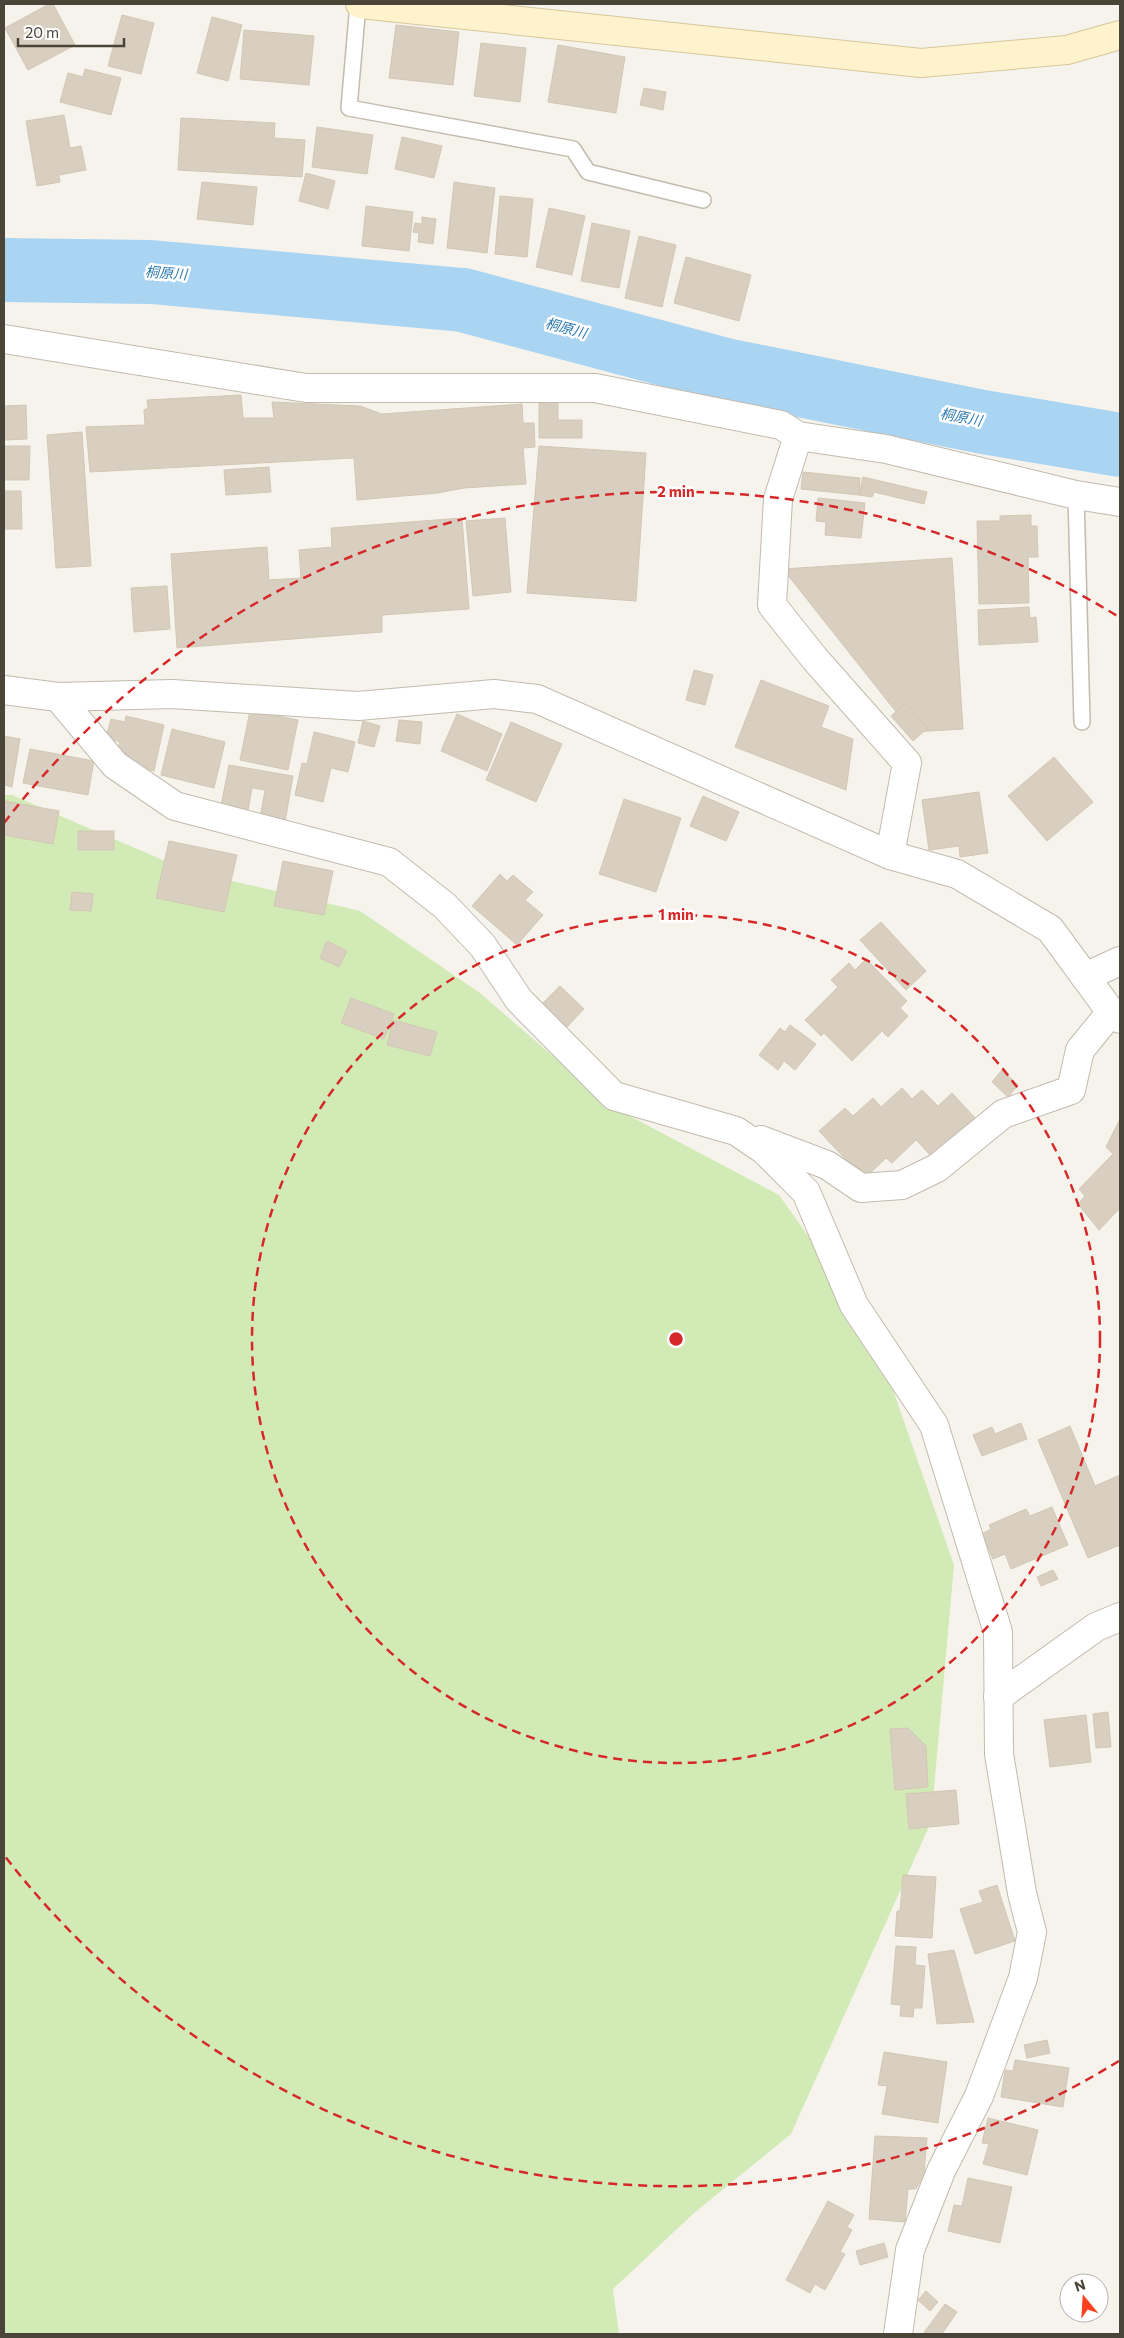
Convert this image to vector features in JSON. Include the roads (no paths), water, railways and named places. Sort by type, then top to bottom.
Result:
[{"type":"street","points":[[359,4],[920,63],[1067,50],[1120,35]]},
{"type":"street","points":[[4,339],[306,388],[595,388],[780,424],[798,436],[886,449],[1076,495],[1120,502]]},
{"type":"street","points":[[798,436],[778,499],[772,605],[815,659],[907,763],[890,855]]},
{"type":"street","points":[[4,690],[58,697],[172,694],[358,706],[494,694],[537,699],[890,855],[957,874],[1050,928],[1085,977],[1116,1015],[1080,1050],[1071,1090],[1003,1114],[937,1168],[902,1185],[861,1188],[827,1165],[736,1131],[614,1096],[519,1000],[483,946],[445,906],[389,862],[175,806],[115,765],[58,697]]},
{"type":"street","points":[[1085,977],[1120,960]]},
{"type":"street","points":[[736,1131],[764,1150],[806,1192],[854,1305],[934,1425],[998,1632],[999,1754],[1022,1894],[1032,1932],[1023,1978],[979,2096],[941,2171],[910,2250],[898,2334]]},
{"type":"street","points":[[998,1697],[1096,1627],[1120,1617]]},
{"type":"lane","points":[[359,4],[349,108],[572,149],[588,172],[703,200]]},
{"type":"lane","points":[[1076,495],[1082,722]]},
{"type":"waterway","name":"桐原川","points":[[4,270],[151,272],[463,300],[725,370],[983,422],[1120,445]]}]
